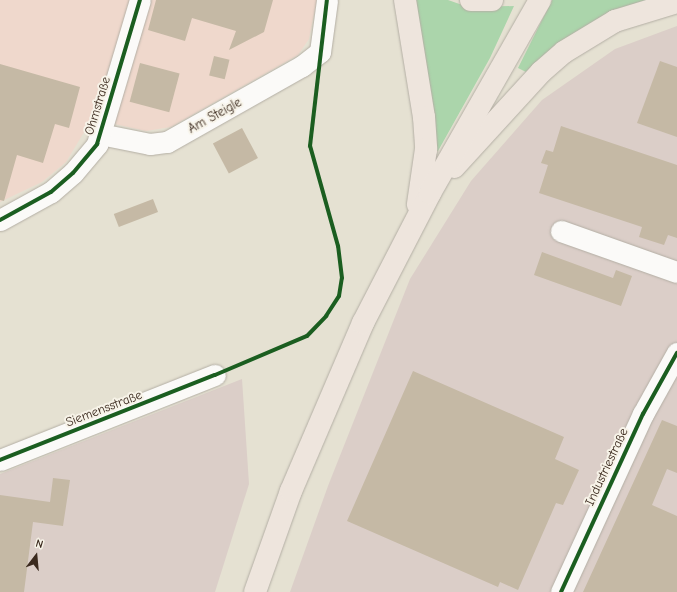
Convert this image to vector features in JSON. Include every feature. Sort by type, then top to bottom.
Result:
[{"type":"highway","points":[[405,0],[424,117],[426,149],[416,218]]},
{"type":"highway","points":[[471,0],[492,0]]},
{"type":"highway","points":[[254,592],[291,491],[339,376],[416,218],[540,0]]},
{"type":"highway","points":[[430,193],[515,98],[564,52],[615,21],[677,2]]},
{"type":"street","name":"Ohmstraße","points":[[0,220],[51,192],[74,173],[90,154],[100,134],[140,0]]},
{"type":"street","name":"Am Steigle","points":[[100,134],[150,144],[166,142],[302,66],[320,52],[327,0]]},
{"type":"street","points":[[561,231],[677,272]]},
{"type":"street","name":"Industriestraße","points":[[561,592],[643,414],[677,353]]},
{"type":"street","name":"Siemensstraße","points":[[0,460],[215,375]]},
{"type":"shaded area","points":[[0,0],[317,0],[309,39],[298,55],[171,127],[146,131],[92,119],[66,162],[42,182],[0,202]]},
{"type":"shaded area","points":[[677,26],[677,592],[290,592],[328,486],[410,279],[471,181],[542,100],[615,49]]},
{"type":"shaded area","points":[[242,379],[249,484],[215,592],[0,592],[0,474]]},
{"type":"green space","points":[[413,0],[448,0],[468,7],[514,6],[490,58],[438,151],[434,149]]},
{"type":"green space","points":[[552,0],[649,0],[526,72],[518,68]]},
{"type":"building","points":[[156,0],[273,0],[264,32],[229,50],[236,31],[192,18],[185,41],[148,30]]},
{"type":"building","points":[[214,56],[230,60],[225,79],[209,75]]},
{"type":"building","points":[[660,61],[677,67],[677,137],[637,123]]},
{"type":"building","points":[[140,63],[180,74],[169,112],[130,102]]},
{"type":"building","points":[[0,64],[80,87],[69,128],[55,124],[43,163],[17,155],[4,201],[0,200]]},
{"type":"building","points":[[561,126],[677,165],[677,238],[668,235],[664,245],[639,237],[642,227],[539,193],[548,165],[541,163],[546,150],[553,152]]},
{"type":"building","points":[[242,128],[258,158],[229,174],[213,143]]},
{"type":"building","points":[[153,199],[158,212],[119,227],[114,214]]},
{"type":"building","points":[[542,252],[613,278],[616,270],[632,276],[621,306],[534,275]]},
{"type":"building","points":[[413,371],[564,437],[555,459],[579,470],[563,505],[556,503],[518,590],[500,582],[498,587],[347,521]]},
{"type":"building","points":[[662,420],[677,426],[677,473],[667,469],[652,505],[677,516],[677,592],[583,592]]},
{"type":"building","points":[[53,478],[70,480],[63,526],[33,522],[24,592],[0,592],[0,495],[50,502]]},
{"type":"cycle path","points":[[0,220],[51,192],[73,173],[97,144],[140,0]]},
{"type":"cycle path","points":[[0,460],[215,375],[307,336],[326,316],[339,296],[342,278],[338,246],[310,146],[327,0]]},
{"type":"cycle path","points":[[561,592],[643,414],[677,353]]}]
